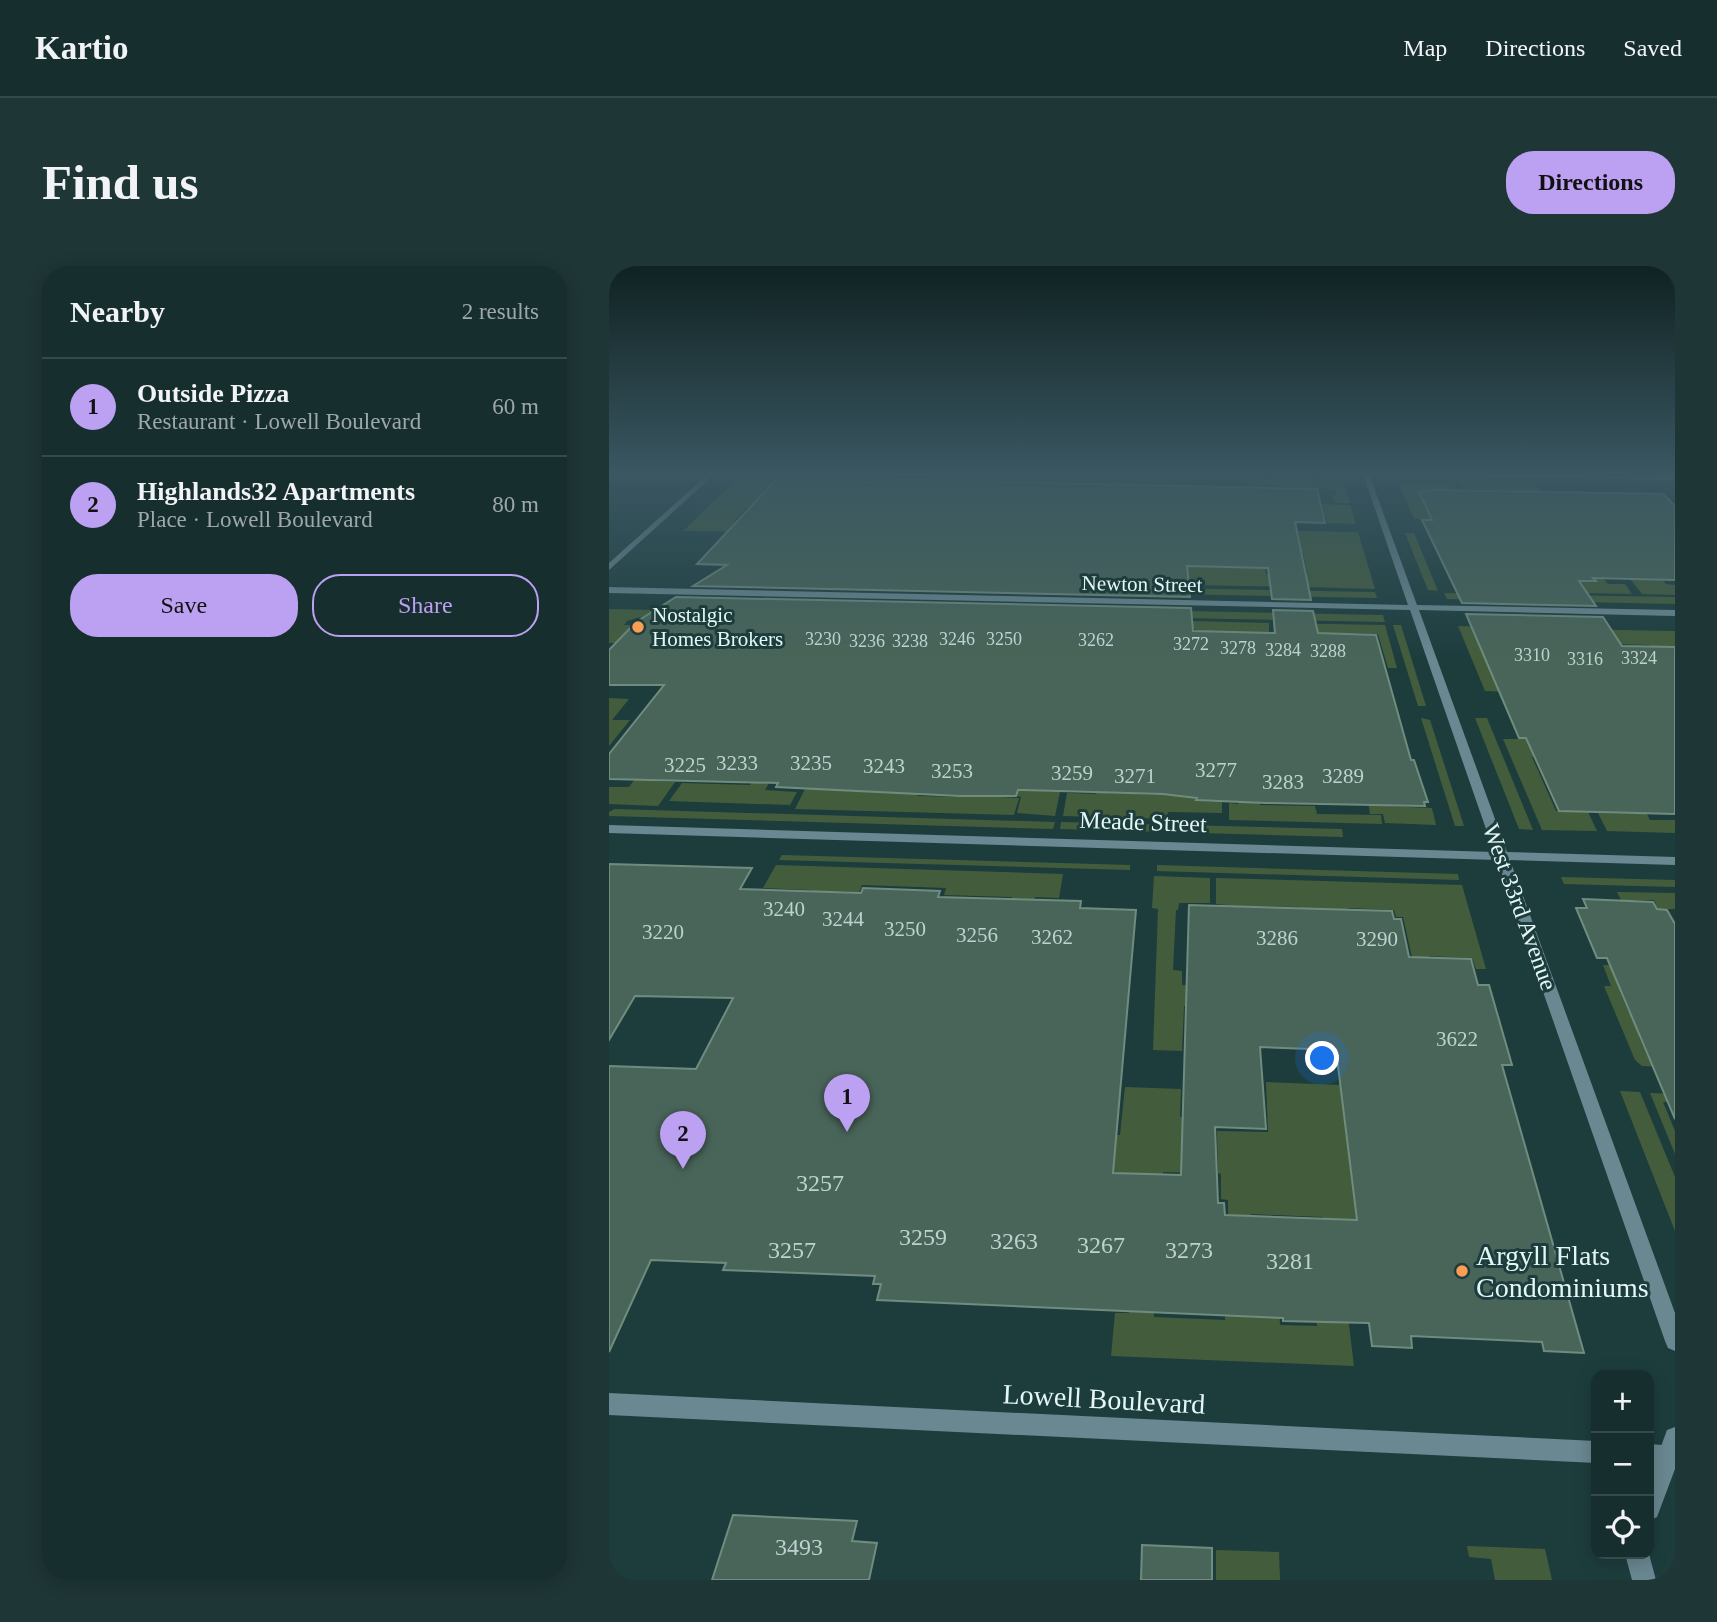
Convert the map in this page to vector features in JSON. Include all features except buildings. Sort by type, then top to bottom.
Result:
[{"type":"street","points":[[609,567],[644,535]]},
{"type":"street","name":"West 33rd Avenue","points":[[1388,535],[1675,1341]]},
{"type":"street","name":"Newton Street","points":[[609,590],[1675,613]]},
{"type":"street","name":"Meade Street","points":[[609,829],[1675,861]]},
{"type":"street","name":"Lowell Boulevard","points":[[610,1407],[1591,1452]]},
{"type":"street","points":[[1653,1496],[1667,1452]]},
{"type":"street","points":[[1638,1559],[1644,1580]]},
{"type":"green space","points":[[1299,535],[1359,535],[1375,589],[1305,587],[1303,575],[1307,574],[1303,553],[1292,553],[1291,549],[1301,549]]},
{"type":"green space","points":[[1406,535],[1415,535],[1438,591],[1428,590]]},
{"type":"green space","points":[[1188,541],[1205,541],[1205,567],[1243,568],[1243,551],[1264,553],[1266,574],[1275,574],[1303,587],[1188,585]]},
{"type":"green space","points":[[1647,561],[1666,584],[1675,585],[1675,595],[1642,594],[1630,579],[1657,580]]},
{"type":"green space","points":[[1596,579],[1604,579],[1608,584],[1625,584],[1632,594],[1579,593],[1572,581],[1598,582]]},
{"type":"green space","points":[[861,582],[1375,592],[1377,598],[858,588]]},
{"type":"green space","points":[[1444,593],[1675,597],[1675,604],[1447,599]]},
{"type":"green space","points":[[1033,608],[1383,615],[1385,622],[1031,615]]},
{"type":"green space","points":[[609,609],[713,611],[670,617],[640,617],[627,621],[624,625],[632,625],[623,636],[630,643],[609,643]]},
{"type":"green space","points":[[1154,620],[1269,623],[1269,632],[1264,633],[1267,665],[1257,665],[1255,635],[1222,631],[1222,663],[1219,666],[1293,668],[1293,664],[1302,664],[1299,638],[1282,637],[1281,633],[1274,633],[1273,623],[1385,625],[1397,668],[1388,668],[1378,634],[1343,633],[1344,638],[1308,634],[1313,665],[1350,664],[1358,700],[1256,698],[1255,681],[1219,680],[1218,697],[1200,697],[1201,664],[1209,663],[1210,633],[1196,632],[1195,629],[1153,628]]},
{"type":"green space","points":[[1393,625],[1401,625],[1426,706],[1418,706]]},
{"type":"green space","points":[[1458,626],[1483,627],[1476,638],[1489,667],[1498,667],[1539,693],[1485,691]]},
{"type":"green space","points":[[1570,629],[1675,631],[1675,647],[1664,647],[1675,681],[1650,645],[1611,644]]},
{"type":"green space","points":[[609,698],[629,699],[612,720],[630,720],[609,746]]},
{"type":"green space","points":[[1421,718],[1430,720],[1464,826],[1455,826]]},
{"type":"green space","points":[[1475,718],[1487,718],[1533,830],[1519,829]]},
{"type":"green space","points":[[779,737],[797,737],[765,790],[797,792],[790,805],[669,801],[682,783],[750,785]]},
{"type":"green space","points":[[1503,739],[1543,739],[1557,757],[1532,757],[1556,811],[1588,812],[1597,831],[1542,830]]},
{"type":"green space","points":[[659,747],[676,747],[652,781],[675,782],[658,806],[609,804],[609,787],[629,787]]},
{"type":"green space","points":[[1050,755],[1042,791],[1060,792],[1055,816],[1017,813],[1021,797],[1017,796],[1018,791],[1024,791],[1033,757]]},
{"type":"green space","points":[[1161,758],[1195,797],[1195,801],[1222,802],[1222,813],[1168,812],[1167,819],[1063,816],[1067,793],[1096,794],[1102,760],[1112,760],[1108,793],[1158,795]]},
{"type":"green space","points":[[1257,758],[1260,805],[1315,806],[1317,814],[1381,815],[1382,824],[1229,820],[1229,803],[1238,804],[1238,798]]},
{"type":"green space","points":[[1373,760],[1384,806],[1432,808],[1436,825],[1385,823],[1383,814],[1370,814],[1368,801]]},
{"type":"green space","points":[[824,784],[918,793],[917,796],[962,797],[965,790],[982,790],[981,796],[1019,798],[1014,815],[795,809],[805,789],[821,790]]},
{"type":"green space","points":[[615,809],[1055,822],[1053,829],[609,816],[609,812]]},
{"type":"green space","points":[[1598,813],[1647,814],[1650,820],[1675,820],[1675,833],[1607,831]]},
{"type":"green space","points":[[1061,822],[1342,829],[1343,837],[1060,829]]},
{"type":"green space","points":[[782,855],[1130,865],[1130,870],[779,860]]},
{"type":"green space","points":[[776,865],[1063,874],[1059,898],[1035,897],[1033,904],[1011,903],[1012,897],[944,895],[946,888],[862,885],[859,892],[830,891],[828,894],[810,894],[811,890],[763,888]]},
{"type":"green space","points":[[1157,865],[1458,874],[1459,880],[1157,871]]},
{"type":"green space","points":[[1154,876],[1210,878],[1210,903],[1179,903],[1176,910],[1173,970],[1182,971],[1182,985],[1210,986],[1210,1006],[1184,1006],[1182,1051],[1153,1050],[1158,909],[1152,908]]},
{"type":"green space","points":[[1561,877],[1675,880],[1675,887],[1564,884]]},
{"type":"green space","points":[[1216,878],[1462,885],[1486,969],[1476,969],[1472,958],[1429,956],[1433,976],[1416,975],[1403,917],[1396,917],[1394,910],[1348,908],[1349,915],[1300,914],[1299,907],[1248,906],[1248,913],[1228,912],[1227,905],[1216,904]]},
{"type":"green space","points":[[1617,892],[1675,893],[1675,909],[1658,909],[1654,900],[1627,900],[1631,908],[1625,908]]},
{"type":"green space","points":[[1603,965],[1636,966],[1675,993],[1620,992],[1629,1013],[1637,1014],[1648,1037],[1639,1037],[1649,1060],[1667,1060],[1670,1067],[1642,1066],[1635,1060],[1604,986],[1611,986]]},
{"type":"green space","points":[[1266,1082],[1340,1085],[1368,1314],[1332,1312],[1323,1217],[1251,1214],[1254,1304],[1229,1303],[1228,1200],[1221,1199],[1217,1131],[1268,1132]]},
{"type":"green space","points":[[1125,1087],[1181,1089],[1180,1117],[1191,1117],[1209,1173],[1163,1172],[1163,1197],[1080,1180],[1065,1134],[1120,1135]]},
{"type":"green space","points":[[1620,1091],[1640,1092],[1675,1177],[1675,1231]]},
{"type":"green space","points":[[1650,1093],[1675,1094],[1675,1102],[1663,1102],[1675,1131],[1675,1154]]},
{"type":"green space","points":[[1130,1301],[1154,1301],[1154,1317],[1225,1320],[1225,1306],[1279,1309],[1280,1325],[1317,1326],[1316,1315],[1348,1317],[1354,1366],[1111,1356],[1115,1313],[1129,1313]]},
{"type":"green space","points":[[1467,1546],[1545,1549],[1552,1580],[1495,1580],[1491,1559],[1469,1557]]},
{"type":"green space","points":[[1216,1550],[1279,1552],[1280,1580],[1216,1580]]},
{"type":"place","name":"Nostalgic Homes Brokers","points":[[638,627]]},
{"type":"place","name":"Outside Pizza","points":[[847,1132]]},
{"type":"place","name":"Highlands32 Apartments","points":[[683,1169]]},
{"type":"place","name":"Argyll Flats Condominiums","points":[[1462,1271]]}]
